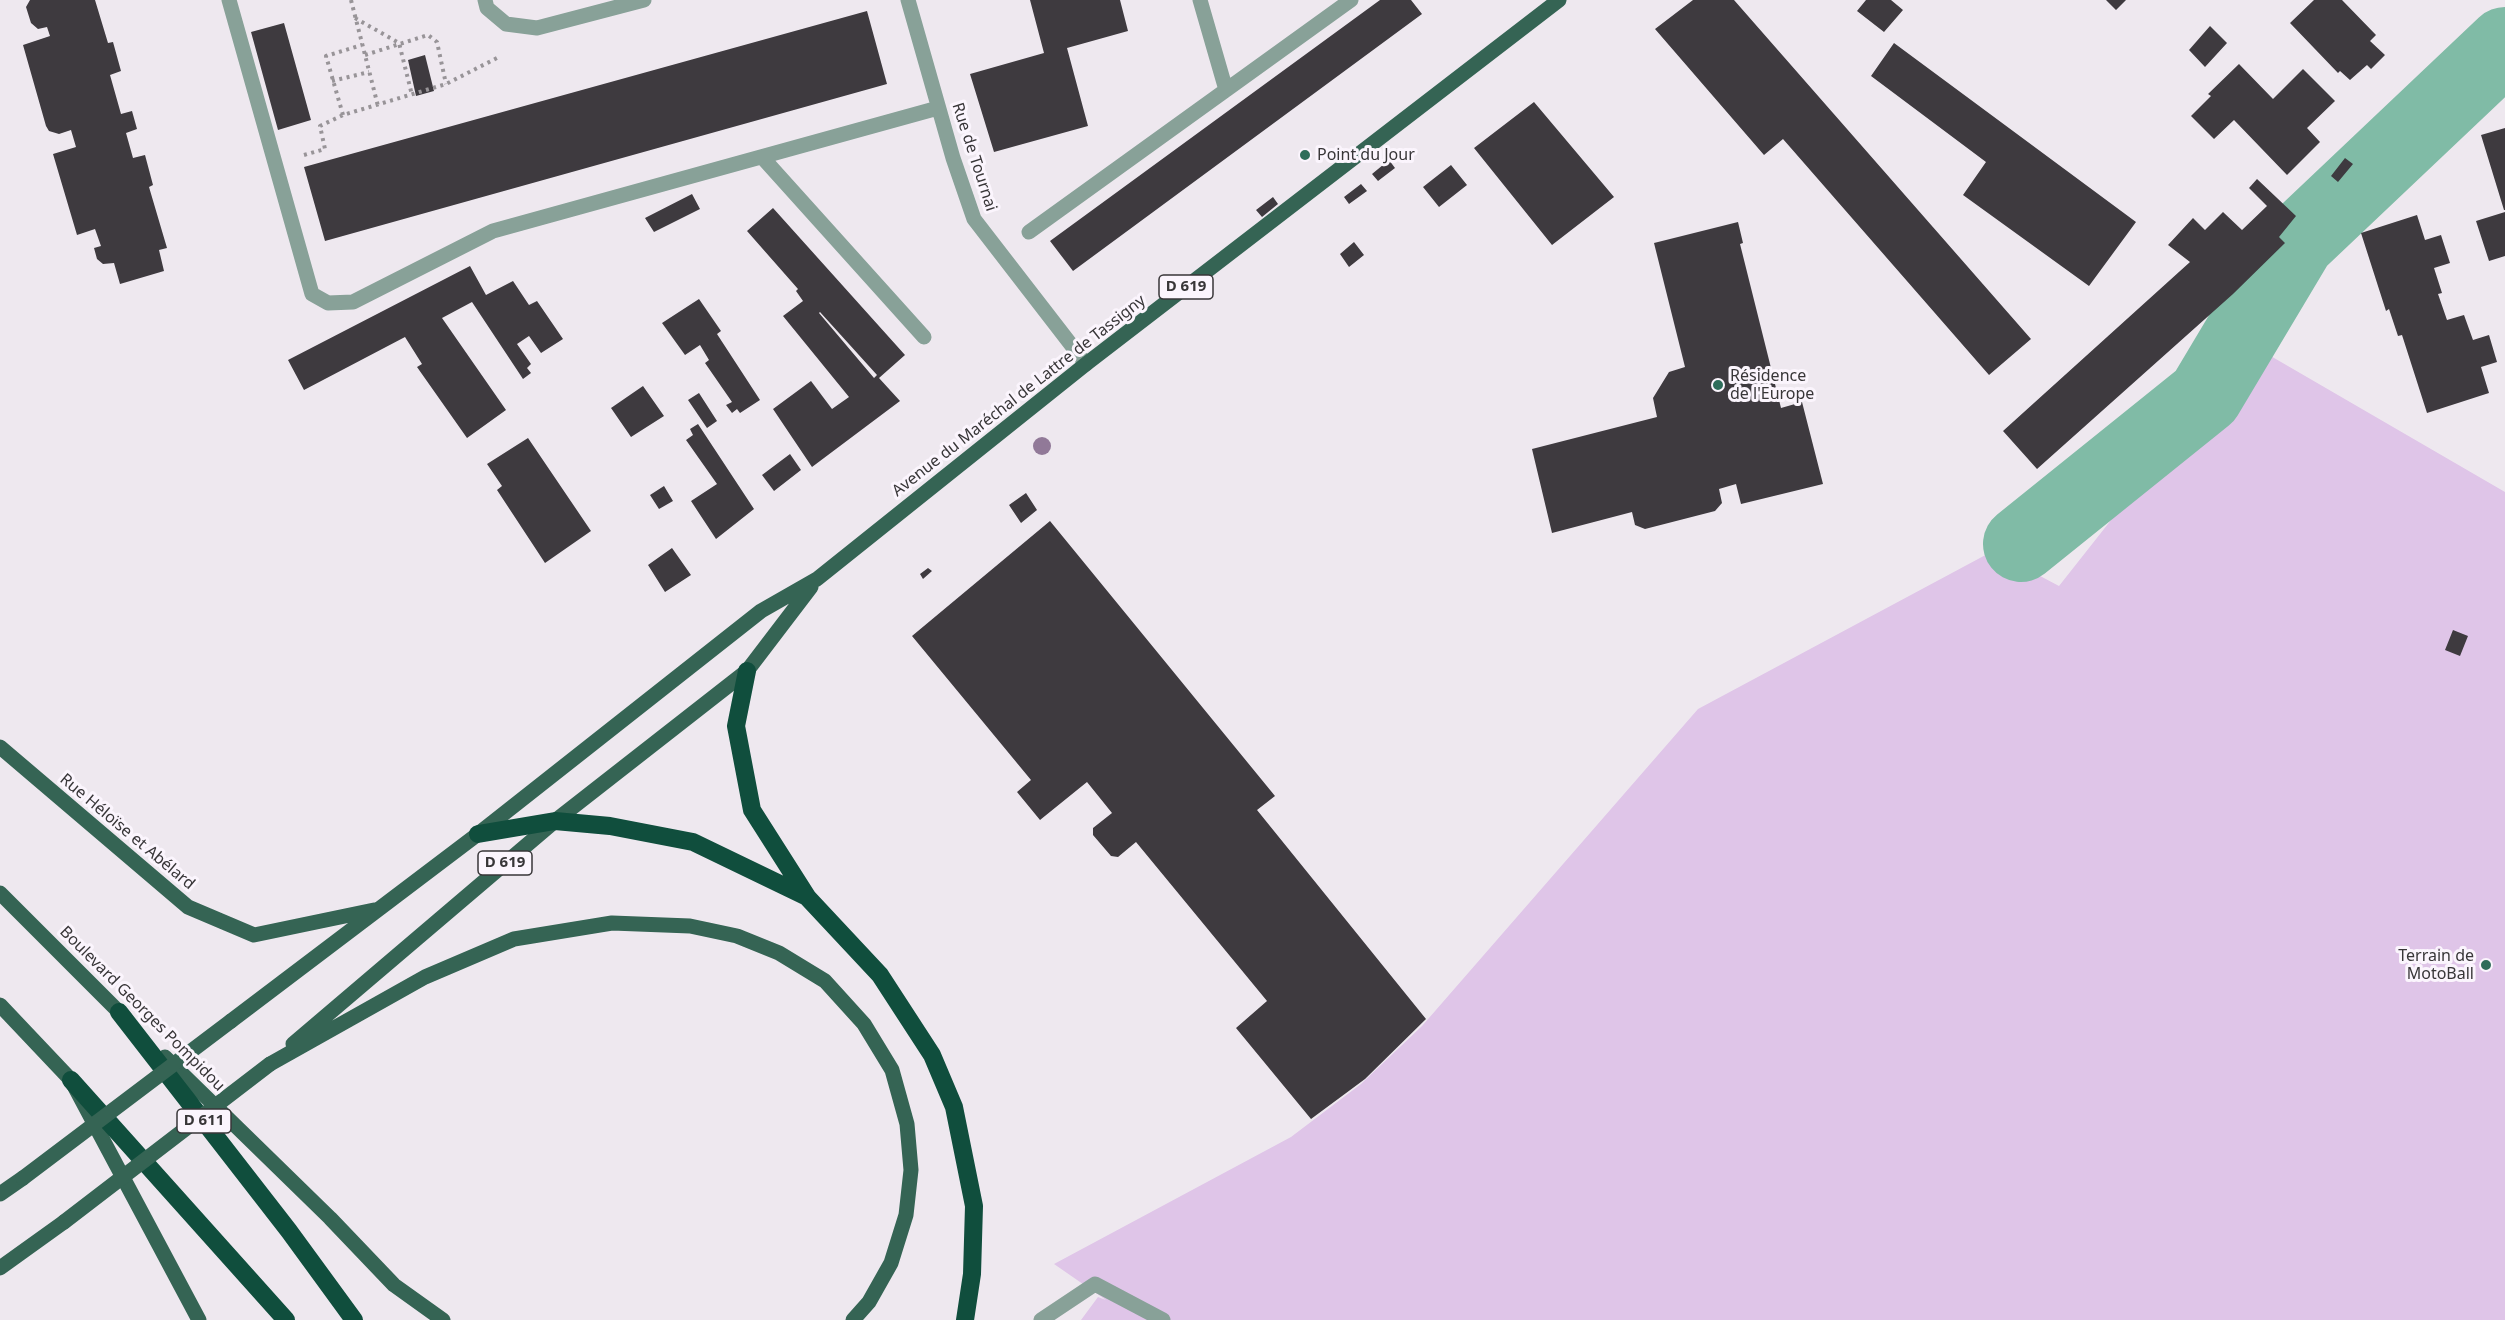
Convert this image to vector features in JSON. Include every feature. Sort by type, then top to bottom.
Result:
[{"type":"highway","points":[[747,671],[736,726],[752,810],[808,898],[880,975],[932,1055],[954,1107],[974,1206],[972,1274],[965,1320]]},
{"type":"highway","points":[[478,834],[555,821],[610,826],[693,842],[808,898]]},
{"type":"highway","name":"D 611","points":[[119,1012],[289,1231],[354,1320]]},
{"type":"highway","points":[[71,1080],[286,1320]]},
{"type":"main road","name":"Avenue du Maréchal de Lattre de Tassigny","points":[[817,579],[1086,364],[1559,0]]},
{"type":"main road","name":"D 619","points":[[0,1268],[64,1222],[270,1064],[555,821],[747,671],[817,579]]},
{"type":"main road","name":"D 619","points":[[0,1194],[478,834],[761,611],[817,579]]},
{"type":"main road","name":"Rue Héloïse et Abélard","points":[[0,747],[188,907],[254,935],[380,909]]},
{"type":"main road","name":"Boulevard Georges Pompidou","points":[[0,893],[330,1218],[394,1285],[443,1320]]},
{"type":"main road","points":[[270,1064],[425,977],[514,939],[612,923],[690,926],[737,936],[779,953],[825,981],[864,1024],[892,1070],[907,1124],[910,1170],[906,1215],[891,1263],[869,1302],[853,1320]]},
{"type":"main road","points":[[0,1005],[71,1080],[199,1320]]},
{"type":"street","points":[[229,0],[312,294],[328,303],[353,302],[493,231],[938,108]]},
{"type":"street","points":[[485,0],[487,8],[506,24],[537,28],[644,0]]},
{"type":"street","name":"Rue de Tournai","points":[[908,0],[938,108],[974,219],[1086,364]]},
{"type":"street","points":[[1200,0],[1226,90]]},
{"type":"street","points":[[1029,232],[1351,0]]},
{"type":"street","points":[[762,157],[924,337]]},
{"type":"street","points":[[1041,1320],[1095,1284],[1163,1320]]},
{"type":"path","points":[[351,0],[378,106]]},
{"type":"path","points":[[356,18],[399,43],[412,95]]},
{"type":"path","points":[[365,56],[428,34],[437,42],[446,84]]},
{"type":"path","points":[[343,115],[326,56],[362,45]]},
{"type":"path","points":[[275,162],[325,149],[320,126],[343,115],[446,84],[497,58]]},
{"type":"path","points":[[332,81],[369,72]]},
{"type":"shaded area","points":[[2250,344],[2505,492],[2505,1320],[1081,1320],[1098,1297],[1106,1300],[1054,1264],[1291,1137],[1361,1084],[1422,1026],[1698,709],[1993,551],[2059,586]]},
{"type":"building","points":[[30,0],[95,0],[108,43],[113,42],[121,71],[110,75],[121,114],[132,111],[137,129],[126,133],[133,158],[145,155],[153,185],[149,187],[167,248],[159,250],[164,271],[120,284],[114,263],[103,264],[97,259],[94,248],[101,246],[95,229],[77,235],[53,154],[76,147],[71,130],[59,134],[49,131],[46,126],[23,45],[50,36],[47,27],[38,29],[31,23],[26,7]]},
{"type":"building","points":[[1030,0],[1120,0],[1128,31],[1067,48],[1088,126],[994,152],[970,74],[1044,53]]},
{"type":"building","points":[[1380,0],[1411,0],[1422,14],[1073,271],[1050,241]]},
{"type":"building","points":[[1693,0],[1734,0],[2031,339],[1989,375],[1783,139],[1764,155],[1655,29]]},
{"type":"building","points":[[1866,0],[1891,0],[1903,10],[1884,32],[1857,11]]},
{"type":"building","points":[[2106,0],[2126,0],[2116,10]]},
{"type":"building","points":[[2314,0],[2342,0],[2376,35],[2370,41],[2385,55],[2371,69],[2367,65],[2350,80],[2340,71],[2338,73],[2290,23]]},
{"type":"building","points":[[867,11],[887,84],[325,241],[304,167]]},
{"type":"building","points":[[284,23],[311,120],[278,130],[251,32]]},
{"type":"building","points":[[2210,26],[2227,43],[2205,67],[2189,50]]},
{"type":"building","points":[[1894,43],[2136,222],[2089,286],[1963,195],[1986,162],[1871,76]]},
{"type":"building","points":[[425,55],[434,91],[416,96],[408,60]]},
{"type":"building","points":[[2239,64],[2273,99],[2303,69],[2335,101],[2307,128],[2320,142],[2287,175],[2234,120],[2214,139],[2191,116],[2211,96],[2208,94]]},
{"type":"building","points":[[1534,102],[1614,197],[1552,245],[1474,148]]},
{"type":"building","points":[[2505,128],[2505,210],[2504,210],[2481,135]]},
{"type":"building","points":[[2345,158],[2353,164],[2338,182],[2331,176]]},
{"type":"building","points":[[1389,160],[1395,168],[1378,181],[1372,174]]},
{"type":"building","points":[[1451,165],[1467,185],[1439,207],[1423,187]]},
{"type":"building","points":[[2257,179],[2296,216],[2279,237],[2285,243],[2233,294],[2037,469],[2003,431],[2190,262],[2168,245],[2193,218],[2205,230],[2223,212],[2242,230],[2267,206],[2249,188]]},
{"type":"building","points":[[1361,184],[1367,191],[1349,204],[1344,197]]},
{"type":"building","points":[[692,194],[700,209],[654,232],[645,218]]},
{"type":"building","points":[[1273,197],[1278,204],[1262,217],[1256,210]]},
{"type":"building","points":[[773,208],[905,355],[879,378],[900,401],[812,467],[773,409],[811,381],[832,409],[849,397],[783,316],[803,301],[796,291],[798,289],[747,231]],"holes":[[[820,312],[877,375],[874,378]]]},
{"type":"building","points":[[2505,212],[2505,256],[2489,261],[2476,221]]},
{"type":"building","points":[[2417,215],[2425,240],[2441,235],[2450,263],[2434,268],[2442,293],[2438,294],[2447,320],[2464,315],[2473,340],[2489,335],[2497,362],[2481,367],[2489,393],[2427,413],[2402,335],[2398,336],[2389,309],[2386,311],[2361,233]]},
{"type":"building","name":"Résidence de l'Europe","points":[[1738,222],[1743,243],[1740,244],[1781,408],[1802,402],[1823,484],[1741,504],[1736,484],[1719,489],[1722,503],[1715,511],[1645,529],[1635,525],[1632,512],[1552,533],[1532,449],[1657,417],[1653,398],[1669,372],[1685,367],[1654,243]]},
{"type":"building","points":[[1354,242],[1364,255],[1349,267],[1340,254]]},
{"type":"building","points":[[470,266],[486,295],[513,281],[529,305],[537,301],[563,339],[541,353],[529,336],[517,344],[531,364],[527,368],[531,373],[523,379],[472,302],[442,318],[506,410],[467,438],[417,367],[422,364],[405,337],[304,390],[288,360]]},
{"type":"building","points":[[699,299],[721,331],[717,334],[760,400],[740,413],[737,409],[732,413],[726,405],[732,402],[705,363],[709,360],[700,345],[685,355],[662,323]]},
{"type":"building","points":[[643,386],[664,416],[631,437],[611,408]]},
{"type":"building","points":[[699,393],[717,421],[707,428],[688,400]]},
{"type":"building","points":[[698,424],[754,509],[716,539],[691,501],[717,484],[686,440],[693,435],[690,429]]},
{"type":"building","points":[[528,438],[591,531],[545,563],[497,490],[502,486],[487,464]]},
{"type":"building","points":[[790,454],[801,470],[774,491],[762,475]]},
{"type":"building","points":[[664,486],[673,501],[659,509],[650,495]]},
{"type":"building","points":[[1026,493],[1037,510],[1021,523],[1009,505]]},
{"type":"building","points":[[1050,521],[1275,796],[1257,810],[1426,1019],[1365,1079],[1311,1119],[1236,1028],[1267,1001],[1136,842],[1118,857],[1111,856],[1093,835],[1093,828],[1112,813],[1087,782],[1040,820],[1017,792],[1031,780],[912,636]]},
{"type":"building","points":[[672,548],[691,575],[665,592],[648,565]]},
{"type":"building","points":[[928,568],[932,571],[923,579],[920,574]]},
{"type":"building","points":[[2453,630],[2468,636],[2460,656],[2445,650]]},
{"type":"waterway","points":[[2021,544],[2205,396],[2297,242],[2505,45]]},
{"type":"place","name":"Point du Jour","points":[[1305,155]]},
{"type":"place","name":"Résidence de l'Europe","points":[[1718,385]]},
{"type":"place","name":"Terrain de MotoBall","points":[[2486,965]]}]
